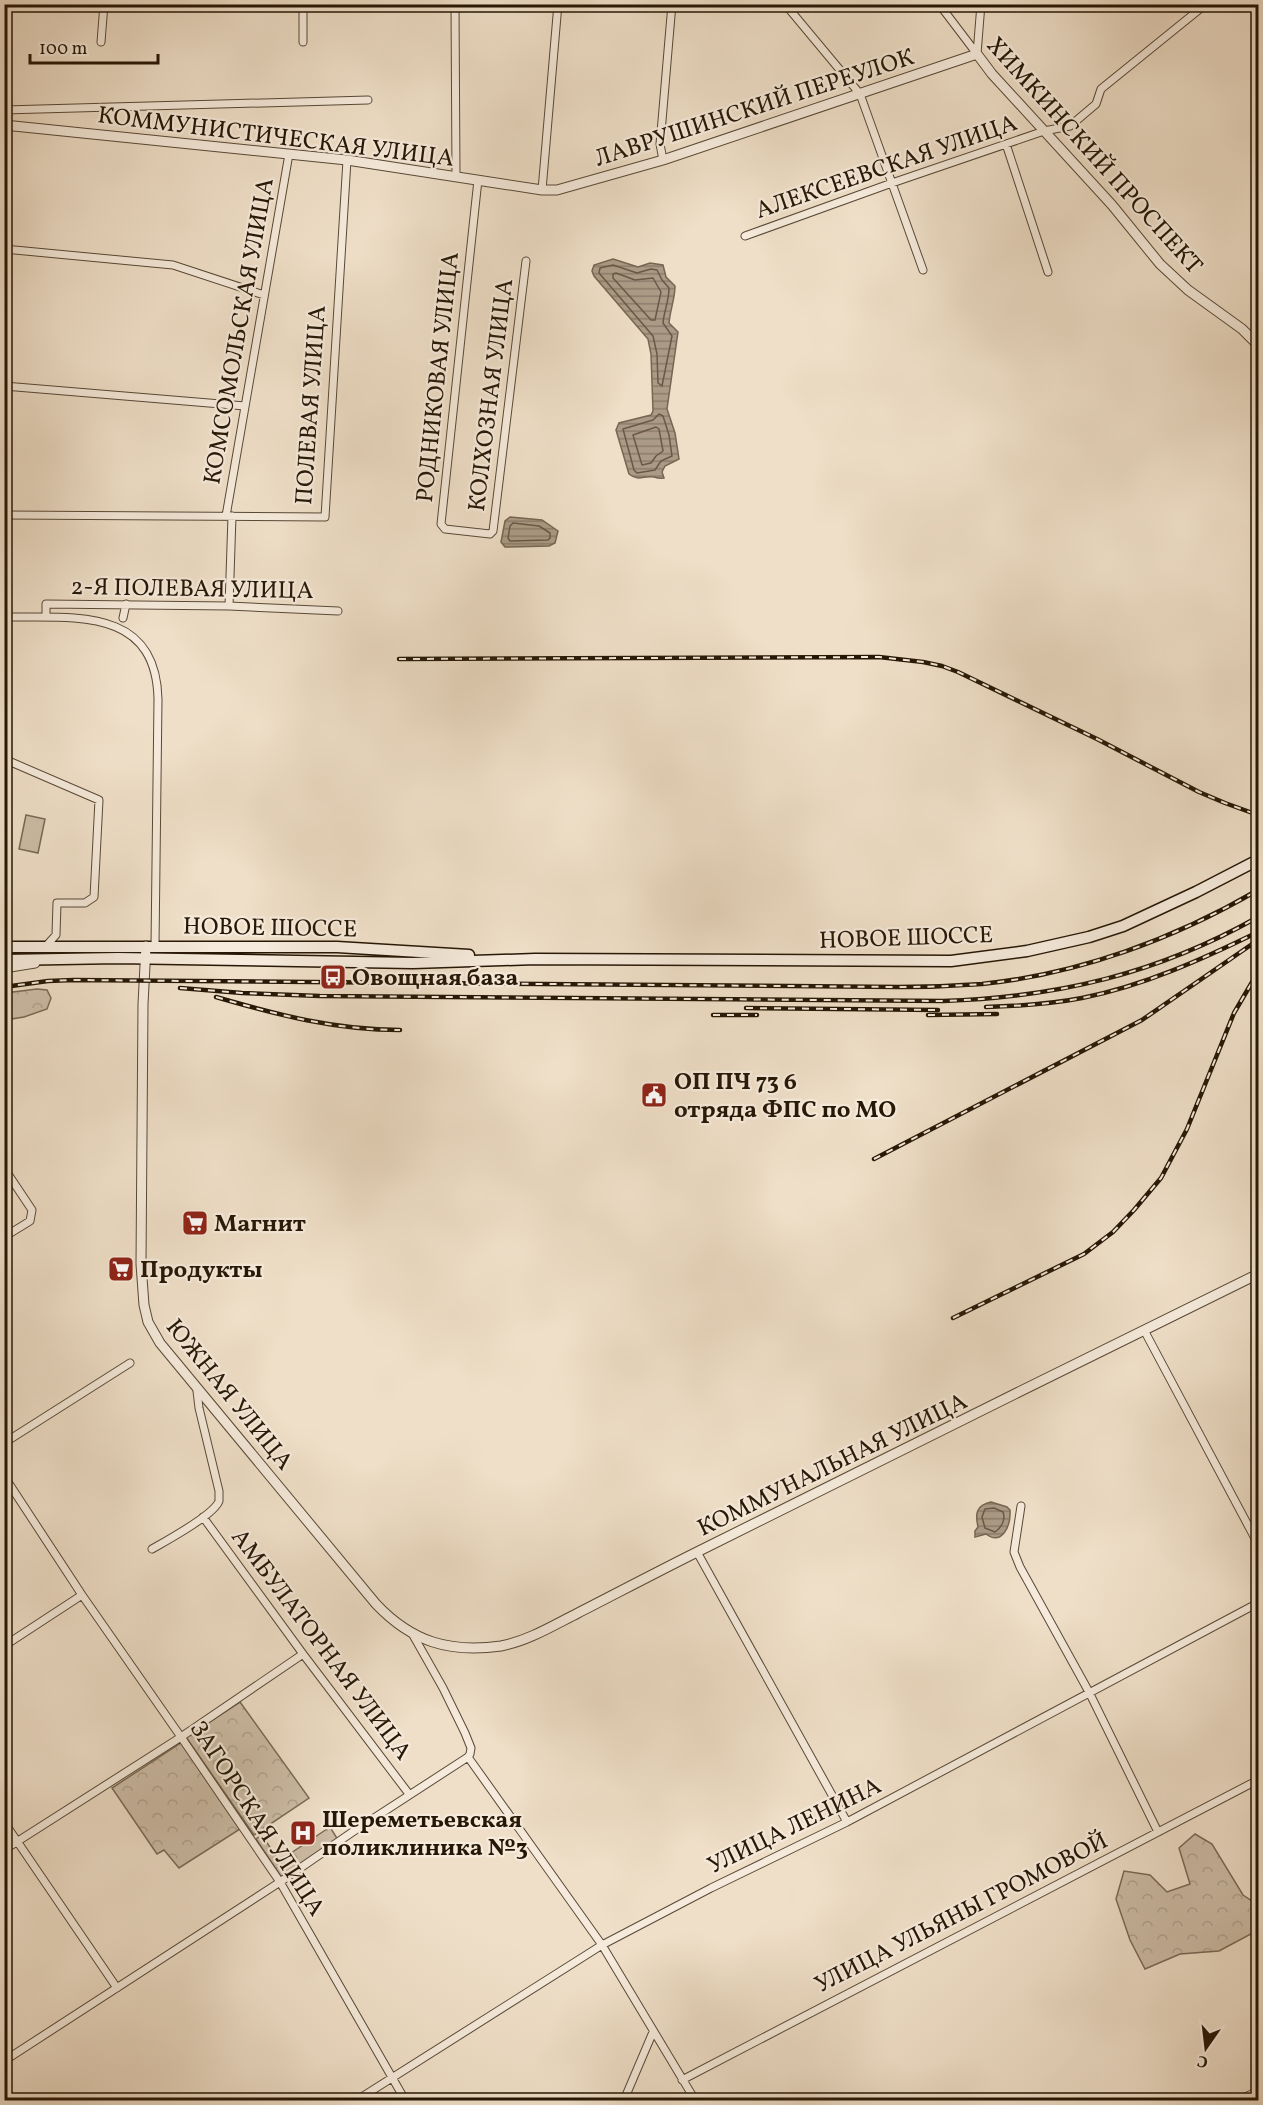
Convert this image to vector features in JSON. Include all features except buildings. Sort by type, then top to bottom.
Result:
[{"type":"main road","name":"НОВОЕ ШОССЕ","points":[[4,947],[337,947],[536,958],[951,961],[983,958],[1089,937],[1123,926],[1175,903],[1258,860]]},
{"type":"main road","name":"НОВОЕ ШОССЕ","points":[[4,960],[145,959],[413,963],[536,958]]},
{"type":"street","points":[[101,42],[104,4]]},
{"type":"street","points":[[303,4],[303,42]]},
{"type":"street","points":[[455,4],[456,176]]},
{"type":"street","points":[[542,190],[558,4]]},
{"type":"street","points":[[663,160],[660,144],[672,4]]},
{"type":"street","points":[[786,4],[860,94],[923,270]]},
{"type":"street","name":"ХИМКИНСКИЙ ПРОСПЕКТ","points":[[939,4],[992,74],[1112,205],[1160,264],[1188,290],[1242,329],[1258,345]]},
{"type":"street","points":[[977,54],[981,4]]},
{"type":"street","name":"АЛЕКСЕЕВСКАЯ УЛИЦА","points":[[745,236],[1044,131],[1070,126],[1096,104],[1101,89],[1206,4]]},
{"type":"street","name":"ЛАВРУШИНСКИЙ ПЕРЕУЛОК","points":[[542,190],[576,186],[663,160],[977,54]]},
{"type":"street","name":"КОММУНИСТИЧЕСКАЯ УЛИЦА","points":[[4,110],[368,100]]},
{"type":"street","name":"КОММУНИСТИЧЕСКАЯ УЛИЦА","points":[[4,125],[347,160],[542,190]]},
{"type":"street","points":[[1006,144],[1048,272]]},
{"type":"street","name":"КОМСОМОЛЬСКАЯ УЛИЦА","points":[[229,606],[229,516],[245,406],[289,154]]},
{"type":"street","name":"ПОЛЕВАЯ УЛИЦА","points":[[4,515],[325,517],[347,160]]},
{"type":"street","name":"РОДНИКОВАЯ УЛИЦА","points":[[478,180],[441,524],[445,529],[492,533]]},
{"type":"street","points":[[4,249],[173,265],[264,295]]},
{"type":"street","name":"КОЛХОЗНАЯ УЛИЦА","points":[[492,533],[526,261]]},
{"type":"street","points":[[4,386],[245,406]]},
{"type":"street","name":"2-Я ПОЛЕВАЯ УЛИЦА","points":[[46,617],[46,604],[229,606],[338,611]]},
{"type":"street","points":[[123,618],[126,604]]},
{"type":"street","points":[[4,617],[97,620],[119,627],[139,642],[152,661],[156,674],[158,699],[151,946]]},
{"type":"street","points":[[4,759],[99,800],[94,897],[85,903],[57,903],[56,935],[46,946]]},
{"type":"street","points":[[56,935],[67,946]]},
{"type":"street","name":"ЮЖНАЯ УЛИЦА","points":[[151,946],[145,959],[143,1004],[141,1264],[144,1305],[148,1322],[160,1343],[197,1390],[376,1604],[390,1620],[413,1635]]},
{"type":"street","points":[[4,968],[69,959]]},
{"type":"street","points":[[4,1168],[32,1210],[30,1221],[4,1237]]},
{"type":"street","name":"КОММУНАЛЬНАЯ УЛИЦА","points":[[413,1635],[428,1642],[448,1646],[476,1647],[502,1646],[537,1634],[697,1552],[1258,1274]]},
{"type":"street","points":[[1144,1330],[1258,1544]]},
{"type":"street","points":[[4,1443],[130,1363]]},
{"type":"street","points":[[152,1550],[214,1509],[219,1501],[219,1491],[199,1408],[197,1390]]},
{"type":"street","name":"ЗАГОРСКАЯ УЛИЦА","points":[[4,1476],[82,1595],[280,1882],[405,2100]]},
{"type":"street","points":[[1021,1506],[1014,1552],[1020,1567],[1089,1692],[1158,1832]]},
{"type":"street","name":"АМБУЛАТОРНАЯ УЛИЦА","points":[[203,1517],[409,1794]]},
{"type":"street","points":[[697,1552],[847,1822]]},
{"type":"street","points":[[4,1646],[82,1595]]},
{"type":"street","name":"УЛИЦА ЛЕНИНА","points":[[357,2100],[602,1945],[711,1888],[847,1822],[1258,1603]]},
{"type":"street","points":[[4,2061],[468,1757],[471,1748],[461,1723],[413,1635]]},
{"type":"street","points":[[4,1850],[182,1737],[303,1654]]},
{"type":"street","points":[[468,1757],[602,1945],[652,2032],[695,2100]]},
{"type":"street","name":"УЛИЦА УЛЬЯНЫ ГРОМОВОЙ","points":[[682,2080],[1258,1780]]},
{"type":"street","points":[[4,1822],[117,1988]]},
{"type":"street","points":[[624,2100],[652,2032]]},
{"type":"street","points":[[1239,2100],[1258,2091]]},
{"type":"green space","points":[[26,815],[45,819],[38,853],[19,849]]},
{"type":"green space","points":[[47,990],[51,998],[47,1009],[24,1017],[5,1020],[5,993]]},
{"type":"green space","points":[[240,1702],[309,1798],[254,1835],[186,1737]]},
{"type":"green space","points":[[182,1742],[240,1829],[179,1868],[164,1850],[157,1854],[112,1788]]},
{"type":"green space","points":[[330,1827],[338,1840],[282,1878],[256,1839],[262,1835],[279,1861]]},
{"type":"green space","points":[[1195,1834],[1212,1844],[1243,1895],[1258,1905],[1258,1925],[1251,1934],[1219,1951],[1180,1954],[1145,1969],[1130,1940],[1116,1899],[1124,1871],[1150,1875],[1167,1892],[1190,1884],[1179,1848]]},
{"type":"water","points":[[613,259],[638,267],[650,263],[663,265],[666,277],[675,286],[669,323],[678,332],[667,409],[675,433],[679,459],[665,466],[662,472],[664,478],[639,478],[629,474],[616,430],[619,423],[651,415],[653,411],[651,354],[648,339],[592,271],[594,265]]},
{"type":"water","points":[[510,517],[542,520],[558,531],[555,543],[549,546],[505,547],[501,542],[505,521]]},
{"type":"water","points":[[991,1502],[1010,1510],[1007,1528],[997,1538],[986,1534],[975,1537],[978,1527],[978,1511],[982,1505]]},
{"type":"railway","points":[[399,659],[879,657],[923,662],[958,672],[1097,739],[1199,792],[1258,815]]},
{"type":"railway","points":[[4,987],[74,980],[899,987],[982,984],[1054,972],[1125,952],[1193,924],[1258,890]]},
{"type":"railway","points":[[180,988],[320,996],[943,1001],[985,999],[1067,988],[1144,968],[1182,954],[1258,917]]},
{"type":"railway","points":[[986,1007],[1058,1002],[1105,993],[1172,971],[1258,932]]},
{"type":"railway","points":[[874,1159],[1142,1020],[1258,940]]},
{"type":"railway","points":[[953,1318],[1084,1254],[1113,1232],[1134,1210],[1161,1178],[1187,1129],[1234,1013],[1258,972]]},
{"type":"railway","points":[[216,997],[307,1020],[353,1027],[400,1030]]},
{"type":"railway","points":[[746,1008],[938,1010]]},
{"type":"railway","points":[[928,1015],[997,1014]]},
{"type":"railway","points":[[713,1015],[757,1015]]},
{"type":"place","name":"Овощная база","points":[[333,977]]},
{"type":"place","name":"ОП ПЧ 73 6 отряда ФПС по МО","points":[[654,1095]]},
{"type":"place","name":"Магнит","points":[[195,1223]]},
{"type":"place","name":"Продукты","points":[[121,1269]]},
{"type":"place","name":"Шереметьевская поликлиника №3","points":[[303,1833]]}]
